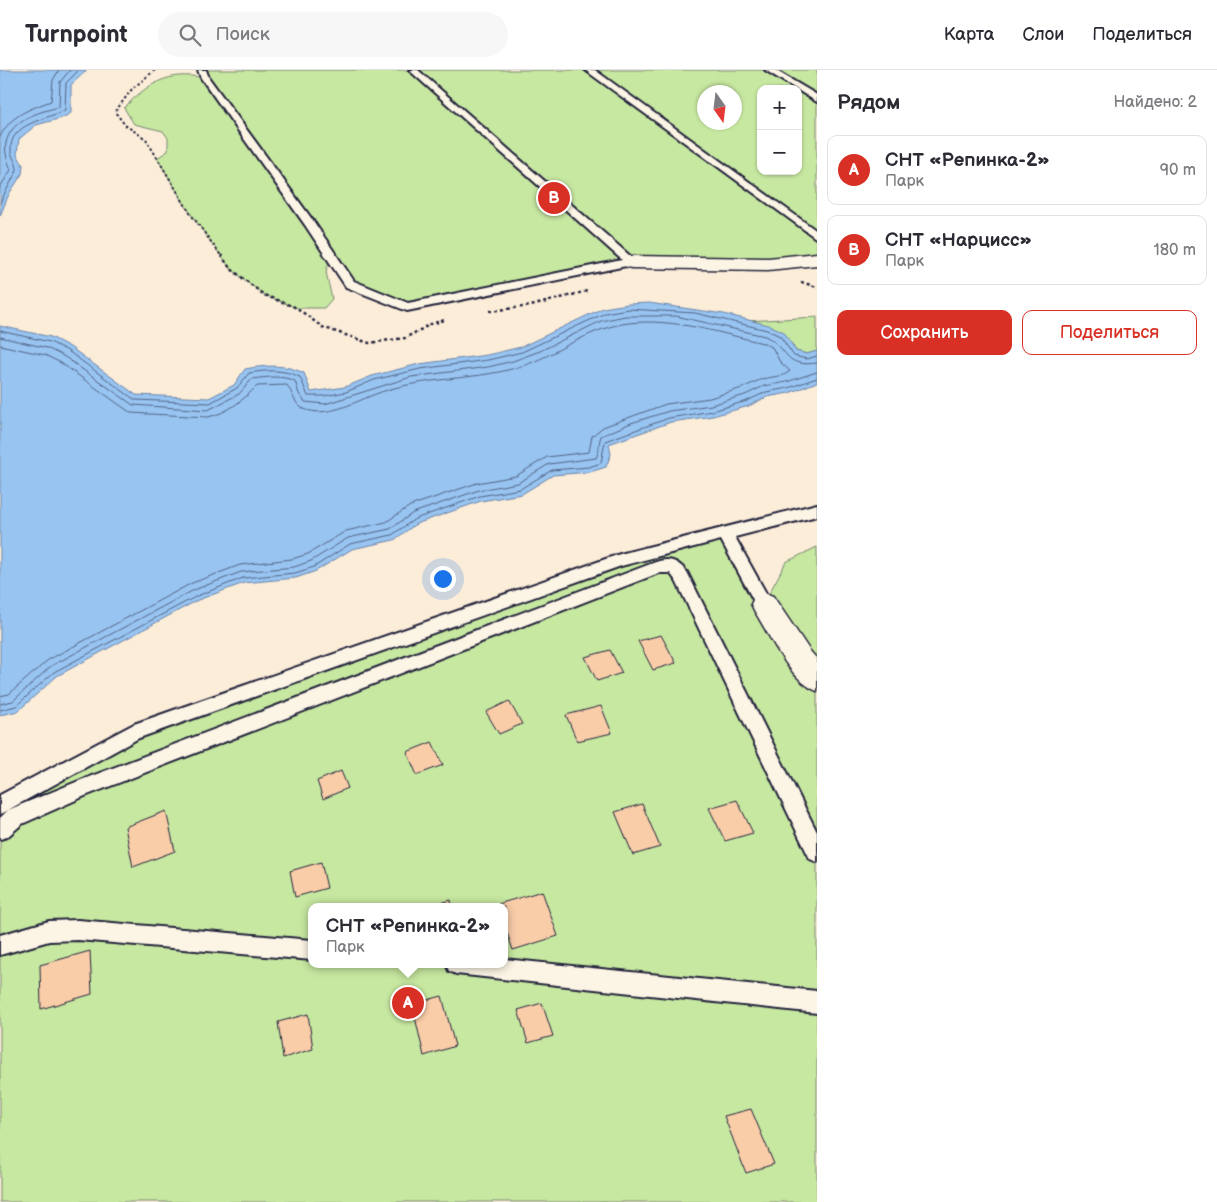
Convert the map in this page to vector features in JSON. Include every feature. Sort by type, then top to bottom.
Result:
[{"type":"street","points":[[631,262],[768,264],[817,259]]},
{"type":"street","points":[[764,604],[800,660],[817,678]]},
{"type":"lane","points":[[202,70],[205,78],[310,224],[350,284],[407,307],[631,262]]},
{"type":"lane","points":[[413,70],[631,262]]},
{"type":"lane","points":[[589,70],[817,236]]},
{"type":"lane","points":[[769,70],[817,99]]},
{"type":"lane","points":[[0,805],[134,732],[620,560],[817,510]]},
{"type":"lane","points":[[725,533],[764,604]]},
{"type":"lane","points":[[0,830],[15,817],[222,733],[658,567],[674,567],[682,577],[817,852]]},
{"type":"lane","points":[[0,945],[49,931],[78,930],[308,950]]},
{"type":"lane","points":[[494,968],[817,1002]]},
{"type":"path","points":[[155,70],[132,89],[115,112],[125,125],[146,139],[190,212],[230,268],[264,295],[297,308]]},
{"type":"path","points":[[796,281],[817,287]]},
{"type":"green space","points":[[202,70],[817,70],[817,259],[631,262],[407,307],[350,284],[330,257],[326,272],[332,299],[324,308],[297,308],[264,295],[230,268],[190,213],[157,158],[168,151],[168,138],[163,131],[134,124],[124,108],[141,92],[160,81],[180,76],[204,78]]},
{"type":"green space","points":[[817,317],[817,351],[807,354],[796,351],[791,343],[747,321]]},
{"type":"green space","points":[[725,533],[764,603],[786,562],[817,547],[817,1202],[0,1202],[0,805],[134,732],[620,560]]},
{"type":"water","points":[[0,70],[87,70],[71,85],[71,113],[62,118],[36,125],[19,139],[17,154],[23,165],[22,174],[9,194],[0,216]]},
{"type":"water","points":[[649,303],[724,314],[769,325],[784,332],[796,351],[807,354],[817,351],[817,382],[789,393],[767,397],[749,406],[713,416],[671,422],[609,444],[611,454],[606,467],[590,472],[553,475],[522,494],[481,501],[416,524],[394,540],[352,549],[316,571],[296,578],[244,583],[198,600],[57,676],[18,711],[0,715],[0,326],[51,337],[70,347],[136,395],[209,398],[234,385],[245,369],[275,366],[297,370],[304,373],[311,392],[345,387],[372,376],[419,364],[487,355],[521,347],[603,308]]},
{"type":"building","points":[[661,635],[676,663],[653,670],[638,641]]},
{"type":"building","points":[[610,650],[622,673],[597,681],[585,657]]},
{"type":"building","points":[[509,701],[522,724],[499,734],[486,712]]},
{"type":"building","points":[[601,706],[612,733],[577,741],[566,715]]},
{"type":"building","points":[[432,742],[443,765],[417,775],[407,752]]},
{"type":"building","points":[[341,771],[348,788],[323,799],[317,781]]},
{"type":"building","points":[[737,800],[753,833],[725,841],[709,808]]},
{"type":"building","points":[[642,804],[660,847],[633,855],[615,812]]},
{"type":"building","points":[[166,811],[175,851],[133,867],[125,827]]},
{"type":"building","points":[[321,862],[327,888],[295,897],[290,871]]},
{"type":"building","points":[[542,891],[558,936],[513,950],[508,936],[508,903],[501,903]]},
{"type":"building","points":[[451,900],[451,903],[441,903]]},
{"type":"building","points":[[90,951],[92,994],[41,1009],[40,965]]},
{"type":"building","points":[[442,996],[455,1046],[424,1056],[412,1004]]},
{"type":"building","points":[[542,1003],[553,1036],[528,1043],[518,1010]]},
{"type":"building","points":[[308,1014],[313,1049],[283,1058],[278,1022]]},
{"type":"building","points":[[751,1109],[774,1164],[746,1173],[724,1116]]},
{"type":"place","name":"СНТ «Нарцисс»","points":[[554,198]]},
{"type":"place","name":"СНТ «Репинка-2»","points":[[408,1003]]}]
